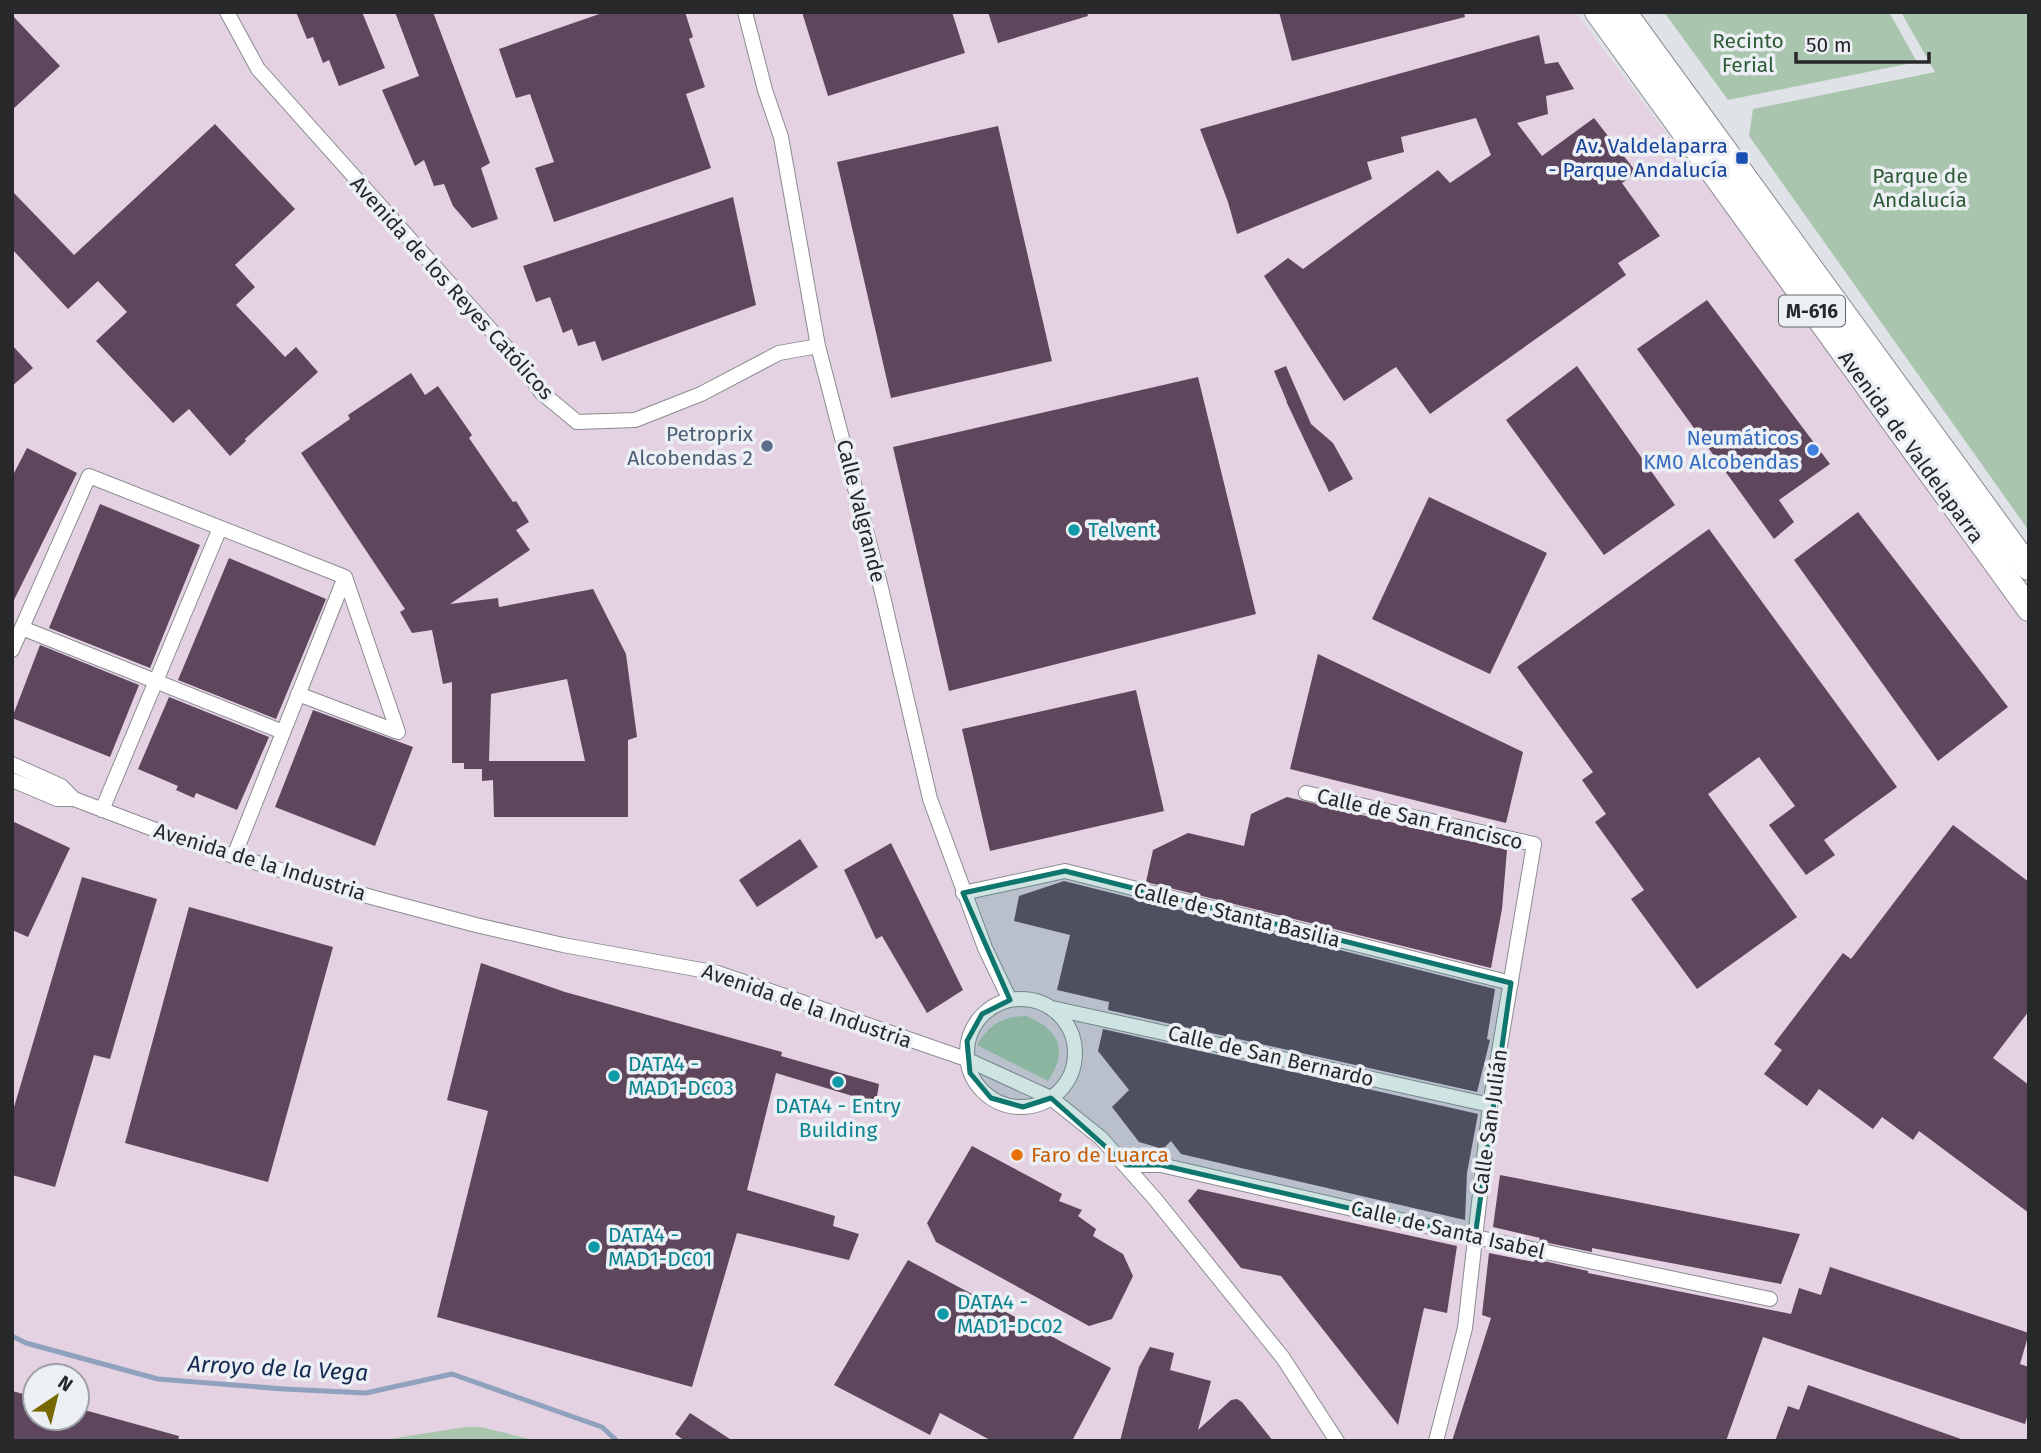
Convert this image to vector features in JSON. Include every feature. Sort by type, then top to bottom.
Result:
[{"type":"highway","name":"Avenida de Valdelaparra","points":[[1597,12],[2029,609]]},
{"type":"highway","name":"Avenida de Valdelaparra","points":[[1624,12],[2029,568]]},
{"type":"street","name":"Avenida de los Reyes Católicos","points":[[228,12],[258,69],[520,363],[541,392],[577,422],[635,420],[701,394],[779,353],[818,346]]},
{"type":"street","name":"Calle Valgrande","points":[[745,12],[765,90],[781,137],[818,346],[881,588],[930,799],[963,894],[1010,1000]]},
{"type":"street","points":[[13,646],[89,476],[345,577],[398,732],[298,694]]},
{"type":"street","points":[[102,810],[220,528]]},
{"type":"street","points":[[234,856],[345,577]]},
{"type":"street","points":[[22,628],[283,732]]},
{"type":"street","name":"Avenida de la Industria","points":[[12,764],[61,786],[74,799],[190,843],[410,907],[563,945],[718,974],[966,1059],[1052,1098],[1101,1138],[1126,1165],[1283,1358],[1338,1441]]},
{"type":"street","points":[[12,780],[57,799],[74,799]]},
{"type":"street","name":"Calle de San Francisco","points":[[1306,793],[1534,844]]},
{"type":"street","name":"Calle San Julián","points":[[1436,1441],[1465,1328],[1490,1105],[1534,844]]},
{"type":"street","name":"Calle de Stanta Basilia","points":[[963,894],[1065,871],[1511,983]]},
{"type":"street","points":[[1025,999],[1052,1008],[1065,1022],[1075,1053],[1073,1069],[1065,1084],[1052,1098],[1039,1104],[1023,1107],[1006,1105],[991,1098],[979,1087],[970,1073],[966,1059],[973,1027],[989,1010],[1010,1000],[1025,999]]},
{"type":"street","name":"Calle de San Bernardo","points":[[1052,1008],[1490,1105]]},
{"type":"street","name":"Calle de Santa Isabel","points":[[1126,1165],[1161,1165],[1475,1237],[1770,1299]]},
{"type":"highlighted area","points":[[1065,871],[1511,983],[1475,1237],[1161,1165],[1126,1165],[1051,1098],[1023,1107],[991,1098],[970,1073],[967,1041],[982,1014],[1010,1000],[963,893]]},
{"type":"shaded area","points":[[12,12],[1575,12],[2029,611],[2029,1441],[12,1441]]},
{"type":"green space","name":"Recinto Ferial","points":[[1664,12],[1889,12],[1917,62],[1728,100]]},
{"type":"green space","name":"Parque de Andalucía","points":[[1901,12],[2029,12],[2029,531],[1749,136],[1753,109],[1935,72]]},
{"type":"green space","points":[[1026,1016],[1046,1027],[1057,1042],[1058,1060],[1048,1081],[977,1045],[997,1023]]},
{"type":"green space","points":[[465,1427],[481,1427],[538,1441],[377,1441]]},
{"type":"building","points":[[296,12],[362,12],[385,68],[339,86],[329,60],[323,63],[313,37],[307,39]]},
{"type":"building","points":[[395,12],[433,12],[490,163],[481,168],[498,219],[472,228],[453,206],[444,184],[434,186],[424,160],[415,166],[382,90],[419,76]]},
{"type":"building","points":[[605,12],[685,12],[693,37],[689,39],[705,87],[686,94],[711,168],[554,222],[535,168],[554,162],[530,94],[516,98],[499,49]]},
{"type":"building","points":[[802,12],[952,12],[965,53],[828,96]]},
{"type":"building","points":[[988,12],[1087,12],[1088,16],[998,43]]},
{"type":"building","points":[[1279,12],[1464,12],[1465,17],[1292,61]]},
{"type":"building","points":[[12,15],[60,66],[12,110]]},
{"type":"building","points":[[1539,35],[1545,64],[1558,62],[1574,89],[1546,96],[1548,114],[1517,123],[1542,156],[1594,118],[1637,173],[1622,183],[1660,236],[1618,263],[1626,275],[1430,414],[1396,367],[1344,401],[1264,276],[1288,258],[1303,269],[1438,170],[1450,183],[1491,155],[1476,118],[1401,137],[1404,152],[1367,162],[1372,179],[1237,234],[1228,202],[1200,129]]},
{"type":"building","points":[[215,124],[295,209],[235,265],[255,287],[236,305],[285,357],[296,347],[318,372],[230,456],[189,409],[173,423],[96,341],[127,312],[98,281],[68,309],[12,249],[12,191],[74,255]]},
{"type":"building","points":[[998,126],[1052,361],[891,398],[837,162]]},
{"type":"building","points":[[733,197],[756,305],[602,361],[595,341],[578,346],[572,329],[563,333],[550,297],[536,302],[523,266]]},
{"type":"building","points":[[1707,300],[1830,464],[1779,500],[1794,522],[1774,539],[1637,349]]},
{"type":"building","points":[[12,345],[33,368],[12,386]]},
{"type":"building","points":[[1286,366],[1311,424],[1333,443],[1353,479],[1329,492],[1274,371]]},
{"type":"building","points":[[1577,366],[1675,505],[1604,555],[1506,420]]},
{"type":"building","points":[[411,373],[425,395],[438,386],[472,435],[469,438],[529,522],[516,530],[530,550],[450,604],[498,598],[499,607],[593,589],[626,654],[637,737],[628,740],[628,817],[494,817],[493,780],[482,781],[482,769],[464,769],[464,763],[452,763],[452,682],[443,684],[432,630],[412,633],[400,612],[405,609],[301,453],[350,419],[348,415]],"holes":[[[567,679],[585,761],[489,761],[491,694]]]},
{"type":"building","name":"Telvent","points":[[1198,377],[1256,614],[949,691],[893,447]]},
{"type":"building","points":[[27,448],[77,473],[12,604],[12,477]]},
{"type":"building","points":[[1429,497],[1547,553],[1490,674],[1372,619]]},
{"type":"building","points":[[100,504],[200,545],[150,668],[49,628]]},
{"type":"building","points":[[1858,512],[2008,707],[1938,761],[1794,560]]},
{"type":"building","points":[[1709,529],[1897,787],[1824,840],[1835,855],[1806,875],[1769,825],[1795,806],[1759,757],[1708,794],[1797,917],[1697,989],[1631,899],[1644,890],[1595,822],[1606,814],[1582,780],[1593,772],[1517,667]]},
{"type":"building","points":[[229,558],[326,599],[276,719],[178,680]]},
{"type":"building","points":[[40,645],[139,685],[110,757],[12,718]]},
{"type":"building","points":[[1318,654],[1523,752],[1506,823],[1290,769]]},
{"type":"building","points":[[1136,690],[1164,811],[990,851],[962,729]]},
{"type":"building","points":[[169,697],[269,737],[237,810],[196,793],[194,798],[176,790],[178,786],[138,769]]},
{"type":"building","points":[[313,710],[413,747],[375,846],[275,807]]},
{"type":"building","points":[[1287,797],[1507,850],[1502,909],[1491,968],[1146,882],[1153,850],[1188,833],[1244,846],[1251,814]]},
{"type":"building","points":[[12,821],[70,848],[28,937],[12,930]]},
{"type":"building","points":[[1953,825],[2029,882],[2029,1011],[1993,1058],[2029,1085],[2029,1213],[1919,1131],[1913,1140],[1882,1117],[1873,1129],[1819,1089],[1807,1106],[1764,1074],[1782,1050],[1774,1044],[1843,953],[1851,959]]},
{"type":"building","points":[[800,839],[818,867],[757,907],[739,880]]},
{"type":"building","points":[[891,843],[963,990],[927,1013],[882,936],[876,939],[844,870]]},
{"type":"building","points":[[82,877],[157,899],[110,1059],[94,1055],[55,1187],[12,1175],[12,1114]]},
{"type":"building","points":[[1064,881],[1495,989],[1487,1039],[1490,1040],[1477,1092],[1108,1010],[1109,1002],[1057,990],[1070,935],[1014,921],[1019,896]]},
{"type":"building","points":[[189,907],[333,947],[268,1182],[125,1143]]},
{"type":"building","name":"DATA4 - MAD1-DC01","points":[[481,963],[565,992],[782,1052],[781,1056],[879,1084],[876,1103],[776,1073],[747,1190],[835,1216],[833,1226],[859,1234],[849,1260],[737,1233],[692,1387],[437,1317],[488,1111],[447,1100]]},
{"type":"building","points":[[1103,1029],[1478,1114],[1467,1173],[1465,1220],[1181,1154],[1171,1141],[1163,1149],[1139,1142],[1112,1107],[1129,1090],[1098,1051]]},
{"type":"building","points":[[972,1146],[1062,1194],[1059,1201],[1082,1210],[1078,1216],[1096,1229],[1093,1236],[1123,1254],[1133,1276],[1112,1319],[1089,1326],[936,1242],[927,1223]]},
{"type":"building","points":[[1500,1175],[1800,1234],[1781,1284],[1592,1248],[1592,1252],[1539,1241],[1540,1238],[1493,1227]]},
{"type":"building","points":[[1198,1189],[1457,1246],[1447,1313],[1424,1308],[1398,1425],[1281,1276],[1241,1268],[1188,1201]]},
{"type":"building","points":[[1489,1253],[1534,1262],[1535,1259],[1588,1273],[1791,1314],[1799,1288],[1821,1295],[1830,1267],[2029,1333],[2020,1364],[2029,1367],[2029,1411],[2025,1424],[1763,1337],[1726,1441],[1452,1441],[1491,1318],[1482,1315]]},
{"type":"building","name":"DATA4 - MAD1-DC02","points":[[908,1260],[1111,1368],[1072,1441],[992,1441],[940,1413],[930,1435],[834,1385]]},
{"type":"building","points":[[1150,1347],[1174,1353],[1170,1370],[1211,1381],[1198,1430],[1231,1400],[1237,1399],[1273,1441],[1120,1441],[1139,1367]]},
{"type":"building","points":[[1808,1385],[1961,1439],[1775,1441],[1788,1406],[1799,1410]]},
{"type":"building","points":[[12,1391],[21,1393],[21,1432],[91,1432],[91,1412],[179,1436],[178,1441],[12,1441]]},
{"type":"building","points":[[690,1413],[733,1441],[685,1441],[675,1434]]},
{"type":"waterway","name":"Arroyo de la Vega","points":[[12,1336],[26,1343],[158,1379],[366,1393],[452,1374],[602,1427],[617,1441]]},
{"type":"place","name":"Av. Valdelaparra - Parque Andalucía","points":[[1742,158]]},
{"type":"place","name":"Petroprix Alcobendas 2","points":[[767,446]]},
{"type":"place","name":"Neumáticos KM0 Alcobendas","points":[[1813,450]]},
{"type":"place","name":"Telvent","points":[[1074,530]]},
{"type":"place","name":"DATA4 - MAD1-DC03","points":[[614,1076]]},
{"type":"place","name":"DATA4 - Entry Building","points":[[838,1082]]},
{"type":"place","name":"Faro de Luarca","points":[[1017,1155]]},
{"type":"place","name":"DATA4 - MAD1-DC01","points":[[594,1247]]},
{"type":"place","name":"DATA4 - MAD1-DC02","points":[[943,1314]]}]
